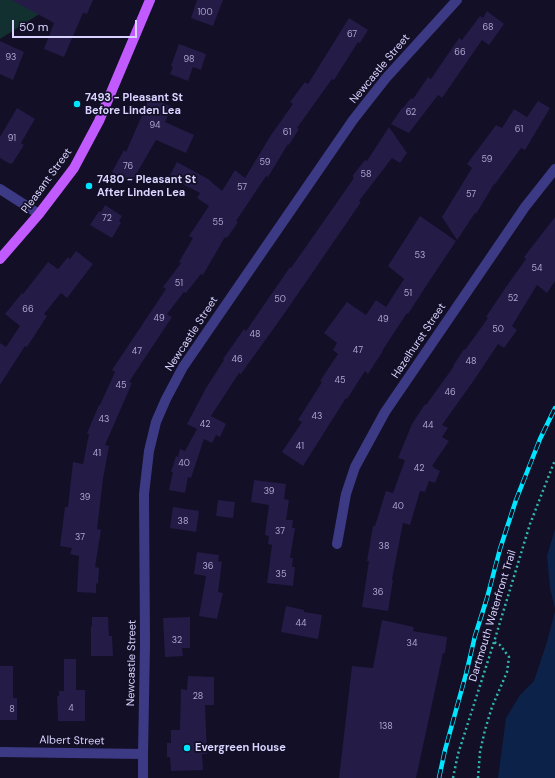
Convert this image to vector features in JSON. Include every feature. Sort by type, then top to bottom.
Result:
[{"type":"main road","name":"Pleasant Street","points":[[0,259],[39,214],[74,168],[99,121],[150,0]]},
{"type":"street","name":"Newcastle Street","points":[[143,778],[145,644],[144,494],[149,452],[156,422],[183,367],[353,120],[386,78],[457,0]]},
{"type":"street","name":"Hazelhurst Street","points":[[337,544],[346,494],[355,467],[385,412],[525,207],[555,169]]},
{"type":"street","points":[[0,189],[39,214]]},
{"type":"street","name":"Albert Street","points":[[0,752],[143,754]]},
{"type":"path","name":"Dartmouth Waterfront Trail","points":[[453,778],[458,754],[530,524],[555,460]]},
{"type":"path","points":[[478,778],[480,752],[485,730],[492,707],[507,672],[509,657],[500,645],[494,642]]},
{"type":"green space","points":[[0,0],[40,0],[41,13],[0,39]]},
{"type":"water","points":[[555,529],[555,609],[550,588],[547,556]]},
{"type":"water","points":[[555,611],[555,778],[498,778],[506,718],[520,695],[534,681],[547,642]]},
{"type":"building","points":[[12,0],[93,0],[87,14],[83,13],[64,57],[44,49],[54,23]]},
{"type":"building","points":[[197,0],[223,0],[213,26],[191,18]]},
{"type":"building","points":[[487,11],[504,24],[489,45],[482,40],[442,98],[438,95],[409,133],[391,124],[402,108],[411,98],[413,99],[428,77],[431,79],[459,38],[462,40],[480,16],[483,18]]},
{"type":"building","points":[[349,18],[368,30],[360,43],[358,42],[334,80],[332,79],[297,128],[299,129],[289,145],[288,144],[268,177],[266,176],[236,221],[238,222],[227,238],[225,237],[203,275],[201,274],[186,293],[184,292],[167,314],[172,317],[129,382],[132,383],[105,445],[109,446],[103,479],[97,529],[101,530],[95,567],[99,568],[96,593],[77,592],[79,556],[70,554],[72,548],[60,546],[65,507],[68,507],[73,462],[83,464],[89,434],[87,433],[115,372],[112,370],[166,289],[163,287],[181,263],[179,262],[193,238],[189,236],[209,206],[197,198],[200,193],[169,177],[177,162],[208,179],[222,191],[235,170],[245,178],[271,135],[293,104],[290,102],[305,82],[308,84]]},
{"type":"building","points":[[0,41],[24,52],[13,80],[0,74]]},
{"type":"building","points":[[179,44],[206,54],[201,70],[193,67],[188,81],[170,74],[173,67],[171,66]]},
{"type":"building","points":[[150,97],[172,107],[165,122],[194,135],[186,153],[156,140],[131,183],[112,172],[124,150],[126,152]]},
{"type":"building","points":[[538,101],[550,108],[525,150],[521,148],[494,184],[476,214],[475,213],[457,240],[442,217],[472,168],[467,164],[496,125],[502,128],[514,109],[527,117]]},
{"type":"building","points":[[17,108],[35,119],[21,143],[24,145],[12,164],[10,164],[0,158],[0,137]]},
{"type":"building","points":[[389,127],[407,153],[400,163],[392,158],[359,201],[361,202],[284,314],[241,374],[239,373],[211,416],[226,424],[220,437],[216,435],[212,443],[204,439],[191,478],[188,477],[185,493],[169,490],[173,472],[171,472],[176,456],[178,457],[180,449],[185,451],[197,429],[187,424],[206,388],[224,360],[223,359],[244,329],[246,331],[354,178],[353,175],[365,160],[367,161]]},
{"type":"building","points":[[105,205],[122,216],[119,221],[121,223],[112,238],[90,225]]},
{"type":"building","points":[[420,216],[456,241],[368,374],[365,371],[347,399],[346,398],[303,466],[282,452],[302,422],[298,420],[322,382],[320,381],[338,354],[333,350],[337,343],[324,333],[347,302],[366,315],[376,300],[386,307],[404,279],[388,266]]},
{"type":"building","points":[[555,217],[555,281],[547,293],[537,285],[512,326],[517,330],[504,348],[498,344],[442,425],[448,428],[442,437],[449,441],[432,466],[440,471],[435,483],[429,481],[425,492],[420,491],[410,525],[403,523],[392,579],[388,611],[362,607],[369,561],[367,561],[373,526],[375,526],[386,491],[393,493],[405,460],[398,458],[412,424],[425,404],[426,405],[454,366],[464,349],[465,350],[488,318],[486,317],[526,259],[524,257]]},
{"type":"building","points":[[76,251],[93,264],[67,298],[61,293],[44,314],[47,316],[27,347],[25,346],[0,385],[0,343],[6,347],[20,326],[5,314],[48,262],[58,269],[68,257],[70,259]]},
{"type":"building","points":[[254,480],[286,484],[284,499],[289,500],[286,520],[293,520],[292,528],[295,528],[290,558],[293,558],[292,567],[295,567],[293,586],[267,583],[272,545],[268,544],[269,536],[265,535],[269,505],[251,502]]},
{"type":"building","points":[[218,500],[235,502],[233,518],[216,516]]},
{"type":"building","points":[[173,507],[199,511],[196,532],[170,528]]},
{"type":"building","points":[[197,552],[219,555],[218,561],[222,562],[218,592],[223,593],[217,619],[199,616],[206,576],[194,574]]},
{"type":"building","points":[[286,606],[304,610],[304,612],[322,615],[318,639],[281,632]]},
{"type":"building","points":[[92,617],[108,617],[109,636],[112,636],[113,656],[91,656]]},
{"type":"building","points":[[190,617],[190,648],[182,648],[183,656],[165,657],[163,618]]},
{"type":"building","points":[[382,620],[414,627],[413,631],[447,637],[445,653],[443,653],[416,778],[339,778],[352,666],[373,668]]},
{"type":"building","points":[[64,659],[76,659],[76,690],[85,690],[85,721],[58,721],[57,696],[59,696],[59,691],[64,691]]},
{"type":"building","points":[[0,666],[13,666],[13,698],[17,698],[17,720],[0,720]]},
{"type":"building","points":[[188,676],[214,677],[214,705],[205,705],[207,754],[202,754],[203,770],[171,771],[170,757],[167,757],[167,743],[171,743],[171,730],[180,730],[181,689],[187,690]]},
{"type":"railway","points":[[439,778],[475,636],[500,549],[516,500],[540,439],[555,408]]},
{"type":"place","name":"7493 - Pleasant St Before Linden Lea","points":[[77,104]]},
{"type":"place","name":"7480 - Pleasant St After Linden Lea","points":[[89,186]]},
{"type":"place","name":"Evergreen House","points":[[187,748]]}]
